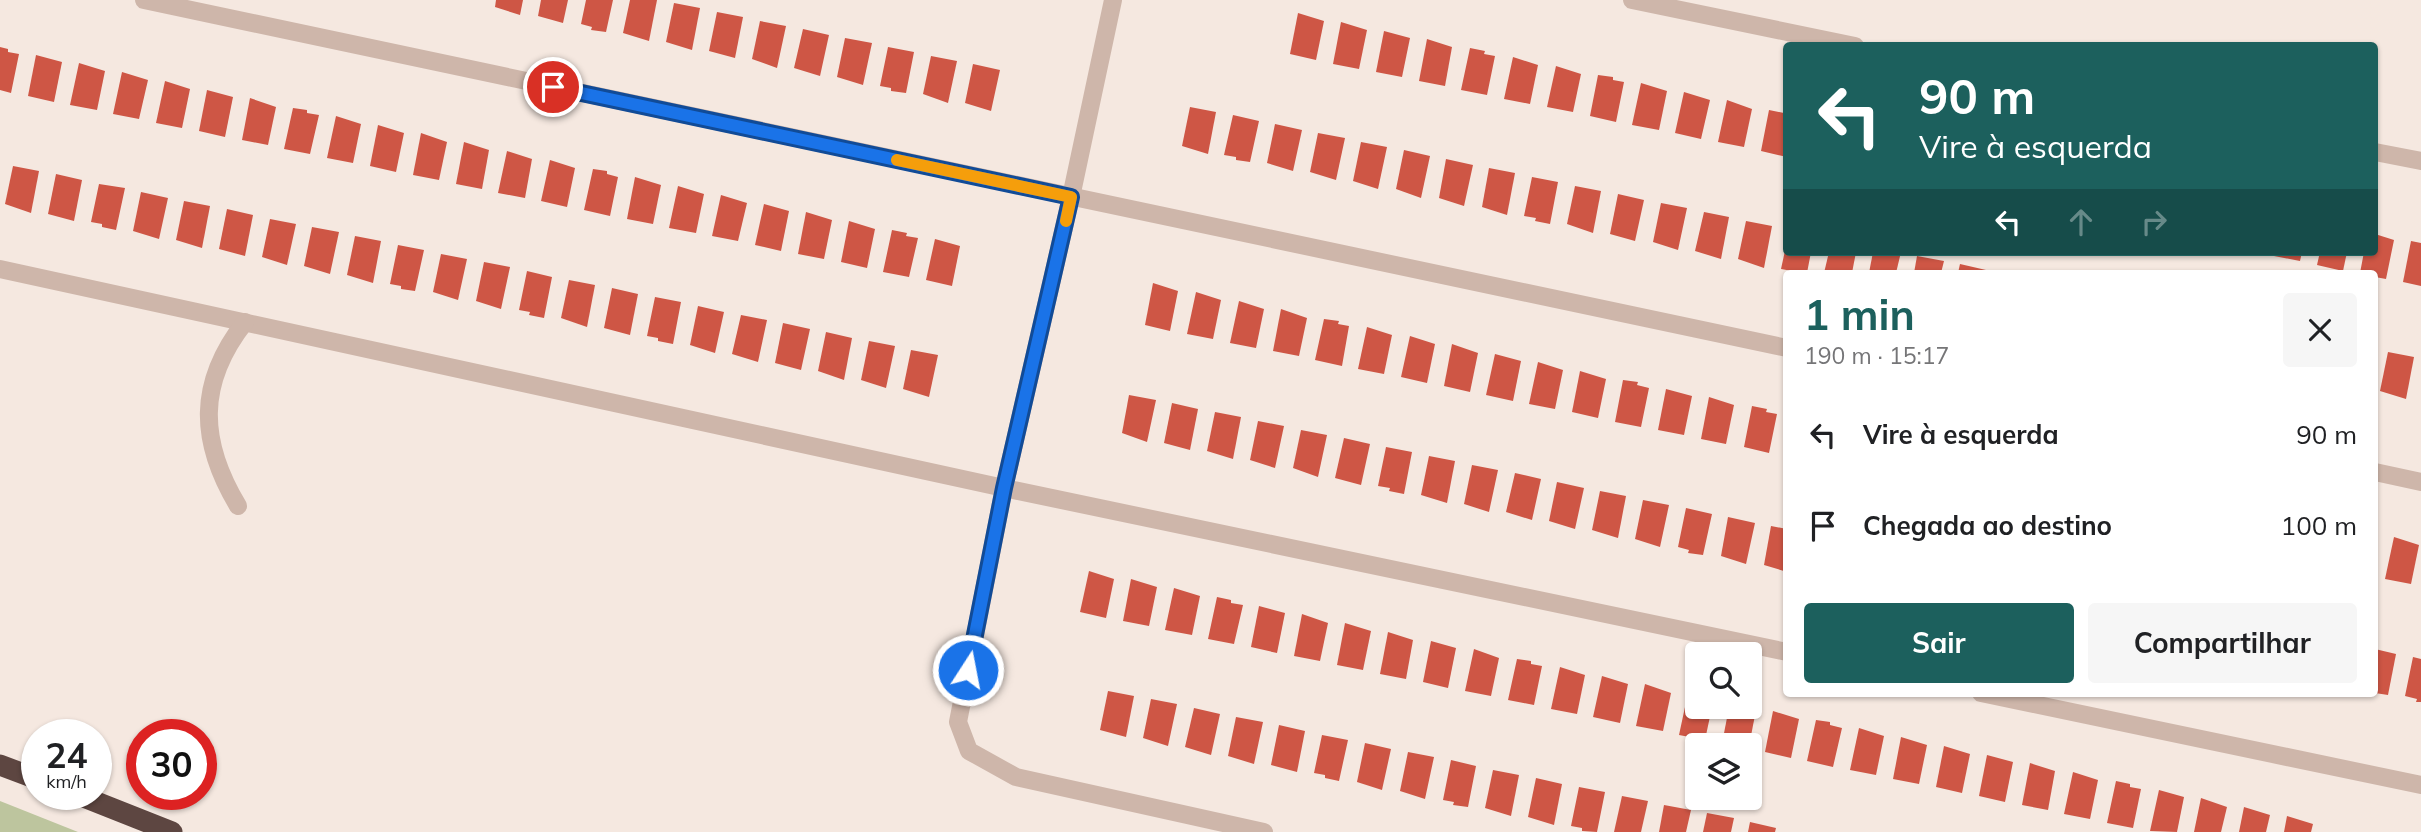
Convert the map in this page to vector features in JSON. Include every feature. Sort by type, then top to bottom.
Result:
[{"type":"highway","points":[[0,765],[21,773]]},
{"type":"highway","points":[[112,808],[172,832]]},
{"type":"street","points":[[144,0],[1783,347]]},
{"type":"street","points":[[1113,0],[1004,488],[958,722],[969,751],[1016,778],[1264,832]]},
{"type":"street","points":[[1632,0],[1836,42]]},
{"type":"street","points":[[2378,153],[2421,161]]},
{"type":"street","points":[[0,269],[1004,488],[1783,651]]},
{"type":"street","points":[[237,506],[214,457],[209,430],[209,403],[220,360],[245,322]]},
{"type":"street","points":[[2378,473],[2421,482]]},
{"type":"street","points":[[2000,697],[2421,785]]},
{"type":"green space","points":[[0,801],[78,832],[0,832]]},
{"type":"building","points":[[496,0],[523,0],[520,15],[495,7]]},
{"type":"building","points":[[541,0],[568,0],[563,23],[538,16]]},
{"type":"building","points":[[586,0],[613,0],[606,32],[591,30],[592,27],[581,24]]},
{"type":"building","points":[[630,0],[657,0],[649,41],[623,33]]},
{"type":"building","points":[[674,3],[700,8],[692,50],[666,42]]},
{"type":"building","points":[[717,12],[743,17],[735,58],[709,51]]},
{"type":"building","points":[[1298,13],[1324,21],[1316,60],[1290,54]]},
{"type":"building","points":[[760,21],[786,26],[777,68],[752,59]]},
{"type":"building","points":[[1341,22],[1367,30],[1359,69],[1333,64]]},
{"type":"building","points":[[803,29],[829,35],[820,76],[794,68]]},
{"type":"building","points":[[1384,31],[1410,38],[1402,77],[1376,72]]},
{"type":"building","points":[[845,38],[872,43],[863,85],[837,77]]},
{"type":"building","points":[[1427,39],[1452,47],[1445,86],[1419,81]]},
{"type":"building","points":[[0,47],[19,54],[11,93],[0,90]]},
{"type":"building","points":[[888,47],[914,52],[906,93],[880,86]]},
{"type":"building","points":[[1470,48],[1495,56],[1487,95],[1461,90]]},
{"type":"building","points":[[36,55],[62,62],[54,102],[28,96]]},
{"type":"building","points":[[931,56],[957,61],[948,103],[923,94]]},
{"type":"building","points":[[1513,57],[1538,65],[1530,104],[1504,99]]},
{"type":"building","points":[[79,63],[105,71],[97,110],[70,105]]},
{"type":"building","points":[[973,64],[1000,70],[991,111],[965,103]]},
{"type":"building","points":[[1556,66],[1581,74],[1573,112],[1547,107]]},
{"type":"building","points":[[122,72],[148,80],[139,119],[113,114]]},
{"type":"building","points":[[1598,75],[1624,82],[1616,122],[1590,116]]},
{"type":"building","points":[[165,81],[190,89],[182,128],[156,123]]},
{"type":"building","points":[[1641,83],[1667,91],[1659,130],[1632,125]]},
{"type":"building","points":[[207,90],[233,97],[225,137],[199,131]]},
{"type":"building","points":[[1684,92],[1710,100],[1701,139],[1675,133]]},
{"type":"building","points":[[250,98],[276,107],[268,145],[242,140]]},
{"type":"building","points":[[1727,100],[1752,109],[1744,147],[1718,142]]},
{"type":"building","points":[[1190,107],[1216,112],[1208,154],[1182,146]]},
{"type":"building","points":[[293,108],[319,115],[310,154],[284,149]]},
{"type":"building","points":[[1769,110],[1783,113],[1783,156],[1761,151]]},
{"type":"building","points":[[1233,115],[1259,121],[1250,162],[1224,155]]},
{"type":"building","points":[[336,116],[361,124],[353,163],[327,158]]},
{"type":"building","points":[[1275,124],[1302,130],[1293,171],[1267,163]]},
{"type":"building","points":[[378,125],[404,133],[396,172],[370,166]]},
{"type":"building","points":[[421,133],[447,142],[439,180],[413,175]]},
{"type":"building","points":[[1318,133],[1345,138],[1336,180],[1310,172]]},
{"type":"building","points":[[464,142],[489,150],[482,189],[456,184]]},
{"type":"building","points":[[1361,142],[1387,147],[1378,189],[1353,181]]},
{"type":"building","points":[[1404,150],[1430,156],[1421,198],[1396,189]]},
{"type":"building","points":[[507,151],[532,159],[525,198],[498,193]]},
{"type":"building","points":[[1446,159],[1473,165],[1464,206],[1439,198]]},
{"type":"building","points":[[550,160],[575,168],[567,207],[541,201]]},
{"type":"building","points":[[13,166],[39,171],[31,213],[5,204]]},
{"type":"building","points":[[1489,168],[1515,173],[1507,215],[1482,207]]},
{"type":"building","points":[[593,169],[607,171],[607,174],[618,177],[610,216],[584,210]]},
{"type":"building","points":[[56,174],[82,180],[74,221],[48,214]]},
{"type":"building","points":[[635,177],[661,185],[653,224],[627,219]]},
{"type":"building","points":[[1532,177],[1558,182],[1550,224],[1524,216]]},
{"type":"building","points":[[99,184],[125,188],[116,230],[91,222]]},
{"type":"building","points":[[678,186],[704,194],[696,233],[669,228]]},
{"type":"building","points":[[1575,186],[1601,191],[1593,233],[1567,224]]},
{"type":"building","points":[[141,192],[168,198],[159,239],[133,231]]},
{"type":"building","points":[[1618,194],[1644,200],[1635,241],[1610,234]]},
{"type":"building","points":[[721,195],[747,203],[738,241],[712,236]]},
{"type":"building","points":[[184,201],[210,206],[202,248],[176,240]]},
{"type":"building","points":[[1661,203],[1687,208],[1678,250],[1653,242]]},
{"type":"building","points":[[764,204],[789,211],[781,251],[755,245]]},
{"type":"building","points":[[227,209],[253,215],[245,256],[219,249]]},
{"type":"building","points":[[806,212],[832,220],[824,259],[798,254]]},
{"type":"building","points":[[1704,212],[1729,217],[1721,259],[1695,251]]},
{"type":"building","points":[[270,219],[296,224],[287,265],[262,257]]},
{"type":"building","points":[[849,221],[875,229],[867,268],[841,262]]},
{"type":"building","points":[[1746,221],[1772,226],[1764,268],[1738,259]]},
{"type":"building","points":[[312,227],[339,232],[330,274],[304,266]]},
{"type":"building","points":[[892,230],[918,238],[909,277],[883,272]]},
{"type":"building","points":[[2378,235],[2394,240],[2386,279],[2378,278],[2378,270],[2361,270],[2363,256],[2378,256]]},
{"type":"building","points":[[355,236],[381,241],[373,283],[347,275]]},
{"type":"building","points":[[935,239],[960,246],[952,286],[926,280]]},
{"type":"building","points":[[2411,241],[2421,243],[2421,286],[2403,282]]},
{"type":"building","points":[[398,245],[424,250],[415,291],[390,284]]},
{"type":"building","points":[[441,254],[467,259],[458,300],[433,292]]},
{"type":"building","points":[[1784,256],[1810,256],[1808,270],[1781,269]]},
{"type":"building","points":[[1828,256],[1855,256],[1853,270],[1825,270]]},
{"type":"building","points":[[1872,256],[1900,256],[1897,270],[1870,270]]},
{"type":"building","points":[[1917,256],[1944,261],[1942,270],[1915,270]]},
{"type":"building","points":[[2274,256],[2301,256],[2300,261]]},
{"type":"building","points":[[2319,256],[2346,256],[2343,270],[2317,265]]},
{"type":"building","points":[[484,262],[510,267],[501,309],[476,301]]},
{"type":"building","points":[[1960,264],[1986,270],[1959,270]]},
{"type":"building","points":[[527,271],[552,277],[544,318],[519,310]]},
{"type":"building","points":[[569,280],[595,285],[587,327],[561,318]]},
{"type":"building","points":[[1153,283],[1178,291],[1170,331],[1145,325]]},
{"type":"building","points":[[612,288],[638,294],[630,335],[604,328]]},
{"type":"building","points":[[1196,292],[1221,300],[1213,339],[1187,334]]},
{"type":"building","points":[[655,297],[681,302],[673,344],[647,336]]},
{"type":"building","points":[[1239,301],[1264,309],[1256,348],[1230,343]]},
{"type":"building","points":[[698,306],[724,312],[715,353],[690,345]]},
{"type":"building","points":[[1281,309],[1307,318],[1299,356],[1273,351]]},
{"type":"building","points":[[741,315],[767,320],[758,362],[732,354]]},
{"type":"building","points":[[1324,319],[1339,321],[1338,324],[1349,326],[1342,366],[1315,360]]},
{"type":"building","points":[[783,323],[810,329],[801,370],[775,363]]},
{"type":"building","points":[[1367,327],[1392,335],[1384,374],[1358,369]]},
{"type":"building","points":[[826,332],[852,338],[844,380],[818,371]]},
{"type":"building","points":[[1410,336],[1435,344],[1427,383],[1401,377]]},
{"type":"building","points":[[869,341],[895,346],[886,388],[861,380]]},
{"type":"building","points":[[1452,344],[1478,353],[1470,392],[1444,386]]},
{"type":"building","points":[[911,350],[938,355],[929,397],[903,389]]},
{"type":"building","points":[[2388,352],[2414,357],[2406,399],[2380,391]]},
{"type":"building","points":[[1495,354],[1521,361],[1513,401],[1486,395]]},
{"type":"building","points":[[1538,362],[1563,370],[1555,409],[1529,404]]},
{"type":"building","points":[[1580,371],[1606,379],[1598,418],[1572,412]]},
{"type":"building","points":[[1623,380],[1638,382],[1637,385],[1649,388],[1641,427],[1615,422]]},
{"type":"building","points":[[1666,389],[1692,396],[1684,435],[1658,430]]},
{"type":"building","points":[[1129,395],[1156,400],[1147,442],[1122,433]]},
{"type":"building","points":[[1709,397],[1734,405],[1726,444],[1701,439]]},
{"type":"building","points":[[1172,403],[1198,409],[1190,450],[1164,443]]},
{"type":"building","points":[[1752,406],[1777,414],[1769,453],[1744,447]]},
{"type":"building","points":[[1215,412],[1241,417],[1233,459],[1207,451]]},
{"type":"building","points":[[1258,421],[1284,426],[1275,468],[1250,460]]},
{"type":"building","points":[[1301,430],[1327,435],[1318,477],[1293,468]]},
{"type":"building","points":[[1344,438],[1370,444],[1361,485],[1335,478]]},
{"type":"building","points":[[1386,447],[1412,452],[1404,494],[1378,486]]},
{"type":"building","points":[[1429,456],[1455,461],[1447,503],[1421,495]]},
{"type":"building","points":[[1472,465],[1498,470],[1489,512],[1464,504]]},
{"type":"building","points":[[1515,473],[1541,479],[1532,520],[1506,512]]},
{"type":"building","points":[[1557,482],[1584,488],[1575,529],[1549,521]]},
{"type":"building","points":[[1600,491],[1626,496],[1618,538],[1592,530]]},
{"type":"building","points":[[1643,500],[1669,505],[1660,547],[1635,539]]},
{"type":"building","points":[[1686,508],[1712,514],[1703,555],[1688,553],[1689,550],[1678,547]]},
{"type":"building","points":[[1728,517],[1755,523],[1746,564],[1721,556]]},
{"type":"building","points":[[1771,526],[1783,528],[1783,571],[1764,565]]},
{"type":"building","points":[[2394,537],[2419,545],[2411,584],[2385,579]]},
{"type":"building","points":[[1089,571],[1114,579],[1106,618],[1080,612]]},
{"type":"building","points":[[1131,579],[1157,587],[1149,626],[1123,621]]},
{"type":"building","points":[[1174,588],[1200,596],[1192,635],[1165,630]]},
{"type":"building","points":[[1217,597],[1243,605],[1234,644],[1208,639]]},
{"type":"building","points":[[1259,606],[1285,613],[1277,653],[1251,647]]},
{"type":"building","points":[[1302,614],[1328,623],[1320,661],[1294,656]]},
{"type":"building","points":[[1345,623],[1371,631],[1363,670],[1337,665]]},
{"type":"building","points":[[1388,632],[1413,640],[1406,679],[1380,674]]},
{"type":"building","points":[[1431,641],[1456,648],[1448,688],[1423,682]]},
{"type":"building","points":[[1474,649],[1499,658],[1491,696],[1465,691]]},
{"type":"building","points":[[2378,650],[2396,654],[2388,695],[2378,693]]},
{"type":"building","points":[[2413,657],[2421,659],[2421,702],[2405,696]]},
{"type":"building","points":[[1517,659],[1542,666],[1534,705],[1508,700]]},
{"type":"building","points":[[1560,667],[1585,675],[1577,714],[1551,709]]},
{"type":"building","points":[[1602,676],[1628,684],[1620,723],[1593,717]]},
{"type":"building","points":[[1645,684],[1671,693],[1663,731],[1636,726]]},
{"type":"building","points":[[1108,691],[1134,696],[1126,737],[1100,730]]},
{"type":"building","points":[[1151,699],[1177,704],[1168,746],[1143,738]]},
{"type":"building","points":[[1685,707],[1685,719],[1709,719],[1706,733],[1679,735]]},
{"type":"building","points":[[1194,708],[1220,714],[1211,755],[1185,747]]},
{"type":"building","points":[[1773,711],[1799,719],[1791,758],[1765,752]]},
{"type":"building","points":[[1236,717],[1263,722],[1254,764],[1228,756]]},
{"type":"building","points":[[1727,719],[1754,719],[1752,733],[1724,733]]},
{"type":"building","points":[[1816,720],[1830,722],[1830,725],[1842,728],[1833,767],[1807,761]]},
{"type":"building","points":[[1279,725],[1305,731],[1297,772],[1271,765]]},
{"type":"building","points":[[1859,728],[1884,736],[1876,775],[1850,770]]},
{"type":"building","points":[[1322,735],[1348,740],[1339,781],[1314,773]]},
{"type":"building","points":[[1901,737],[1927,745],[1919,784],[1893,779]]},
{"type":"building","points":[[1365,743],[1391,749],[1382,790],[1357,782]]},
{"type":"building","points":[[1944,746],[1970,754],[1962,793],[1936,787]]},
{"type":"building","points":[[1408,752],[1434,757],[1425,799],[1400,791]]},
{"type":"building","points":[[1987,755],[2013,762],[2005,802],[1979,796]]},
{"type":"building","points":[[1451,760],[1476,766],[1468,807],[1453,805],[1454,802],[1443,800]]},
{"type":"building","points":[[2030,763],[2055,771],[2048,810],[2022,805]]},
{"type":"building","points":[[1493,770],[1519,775],[1511,816],[1485,808]]},
{"type":"building","points":[[2073,772],[2098,780],[2090,819],[2064,814]]},
{"type":"building","points":[[1536,778],[1562,784],[1554,825],[1528,817]]},
{"type":"building","points":[[2116,781],[2141,789],[2133,828],[2107,823]]},
{"type":"building","points":[[1579,787],[1605,792],[1597,832],[1582,831],[1582,828],[1571,826]]},
{"type":"building","points":[[2159,790],[2184,797],[2177,832],[2150,831]]},
{"type":"building","points":[[1622,796],[1648,801],[1641,832],[1614,832]]},
{"type":"building","points":[[2201,798],[2227,807],[2221,832],[2194,832]]},
{"type":"building","points":[[1664,805],[1691,810],[1686,832],[1659,832]]},
{"type":"building","points":[[2244,807],[2270,815],[2266,832],[2239,832]]},
{"type":"building","points":[[1707,813],[1734,818],[1731,832],[1703,832]]},
{"type":"building","points":[[2287,816],[2313,824],[2311,832],[2284,832]]},
{"type":"building","points":[[1750,822],[1776,828],[1775,832],[1748,832]]},
{"type":"slow traffic","points":[[897,160],[1071,197],[1066,221]]},
{"type":"route","points":[[553,87],[1071,197],[1004,488],[968,670]]}]
